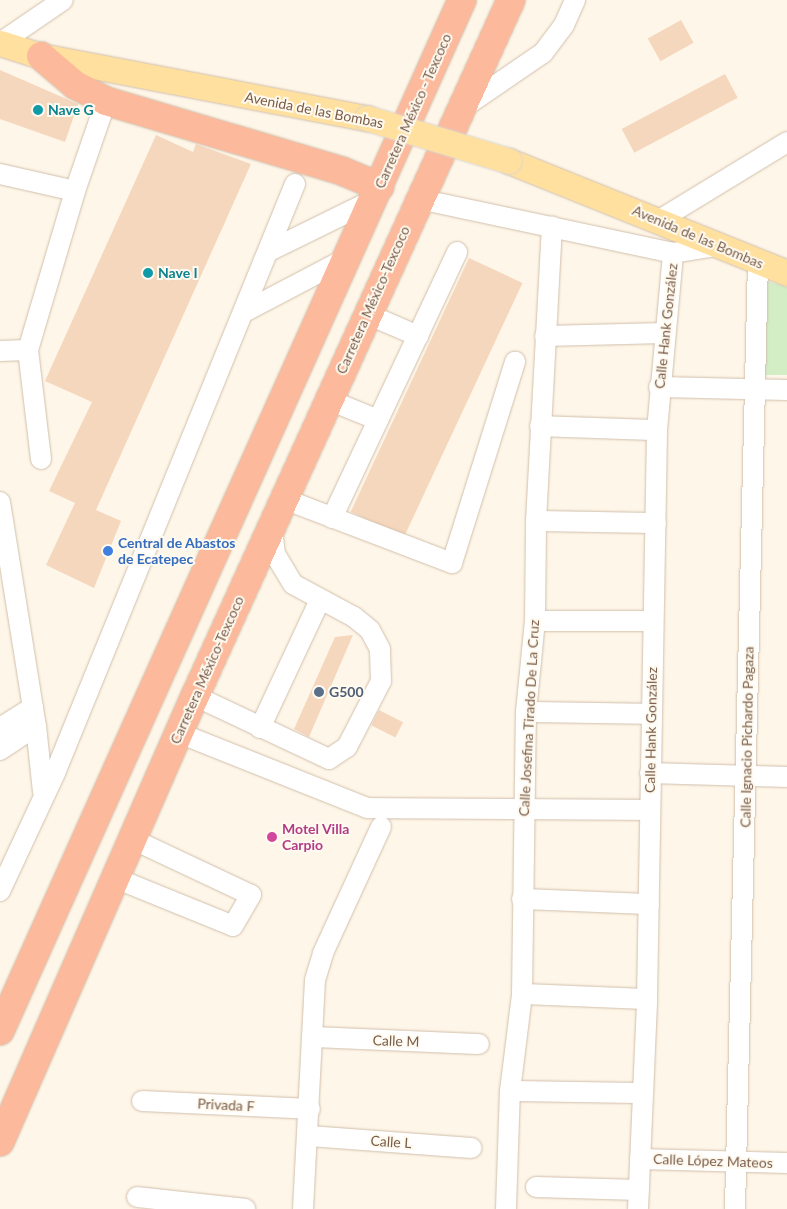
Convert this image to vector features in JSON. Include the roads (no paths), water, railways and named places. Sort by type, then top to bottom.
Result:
[{"type":"highway","name":"Carretera México - Texcoco","points":[[372,205],[462,0]]},
{"type":"highway","points":[[419,199],[464,107],[511,0]]},
{"type":"highway","points":[[0,1031],[372,205],[342,171],[106,101],[75,85],[42,56]]},
{"type":"highway","name":"Carretera México-Texcoco","points":[[0,1142],[119,867],[419,199]]},
{"type":"highway","points":[[69,879],[81,872],[94,873],[104,882],[119,867],[113,863],[100,863],[90,856],[85,844]]},
{"type":"main road","name":"Avenida de las Bombas","points":[[0,43],[42,56],[367,118],[510,161],[661,220],[758,264],[787,273]]},
{"type":"street","points":[[0,43],[63,0]]},
{"type":"street","points":[[464,107],[543,53],[564,25],[575,0]]},
{"type":"street","points":[[41,459],[28,350],[75,191],[106,101]]},
{"type":"street","points":[[661,220],[787,142]]},
{"type":"street","points":[[0,174],[75,191]]},
{"type":"street","points":[[0,891],[43,792],[55,773],[246,311],[295,184]]},
{"type":"street","points":[[419,199],[673,252],[716,246]]},
{"type":"street","points":[[266,258],[372,205]]},
{"type":"street","name":"Calle Josefina Tirado De La Cruz","points":[[506,1209],[510,1092],[522,994],[523,810],[526,712],[535,622],[536,520],[540,426],[552,226]]},
{"type":"street","points":[[332,518],[457,252]]},
{"type":"street","name":"Calle Hank González","points":[[639,1200],[647,999],[650,714],[657,430],[659,388],[673,252]]},
{"type":"street","points":[[246,311],[347,258]]},
{"type":"street","name":"Calle Ignacio Pichardo Pagaza","points":[[735,1209],[758,264]]},
{"type":"street","points":[[367,314],[418,336]]},
{"type":"street","points":[[545,336],[665,333]]},
{"type":"street","points":[[0,351],[28,350]]},
{"type":"street","points":[[284,499],[452,563],[515,362]]},
{"type":"street","points":[[659,388],[756,392],[787,390]]},
{"type":"street","points":[[328,400],[378,420]]},
{"type":"street","points":[[540,426],[657,430]]},
{"type":"street","points":[[0,502],[1,535],[35,716],[43,792]]},
{"type":"street","points":[[536,520],[656,523]]},
{"type":"street","points":[[195,696],[324,759],[334,758],[347,746],[381,681],[380,649],[370,630],[354,617],[303,591],[285,574],[274,550],[272,524]]},
{"type":"street","points":[[260,728],[320,600]]},
{"type":"street","points":[[535,622],[653,621]]},
{"type":"street","points":[[526,712],[650,714]]},
{"type":"street","points":[[0,728],[35,716]]},
{"type":"street","points":[[0,750],[35,716]]},
{"type":"street","points":[[179,733],[367,808],[649,810]]},
{"type":"street","points":[[650,773],[787,777]]},
{"type":"street","points":[[303,1209],[309,1136],[312,1037],[318,967],[381,827]]},
{"type":"street","points":[[119,867],[251,895],[233,926],[119,867]]},
{"type":"street","points":[[522,899],[649,904]]},
{"type":"street","points":[[522,994],[647,999]]},
{"type":"street","name":"Calle M","points":[[312,1037],[479,1044]]},
{"type":"street","points":[[510,1092],[642,1093]]},
{"type":"street","name":"Privada F","points":[[141,1102],[310,1109]]},
{"type":"street","name":"Calle L","points":[[309,1136],[472,1148]]},
{"type":"street","name":"Calle López Mateos","points":[[640,1159],[787,1163]]},
{"type":"street","points":[[536,1187],[639,1200]]},
{"type":"street","points":[[137,1197],[245,1209]]},
{"type":"place","name":"Nave G","points":[[38,110]]},
{"type":"place","name":"Nave I","points":[[148,273]]},
{"type":"place","name":"Central de Abastos de Ecatepec","points":[[108,551]]},
{"type":"place","name":"G500","points":[[319,692]]},
{"type":"place","name":"Motel Villa Carpio","points":[[272,837]]}]
